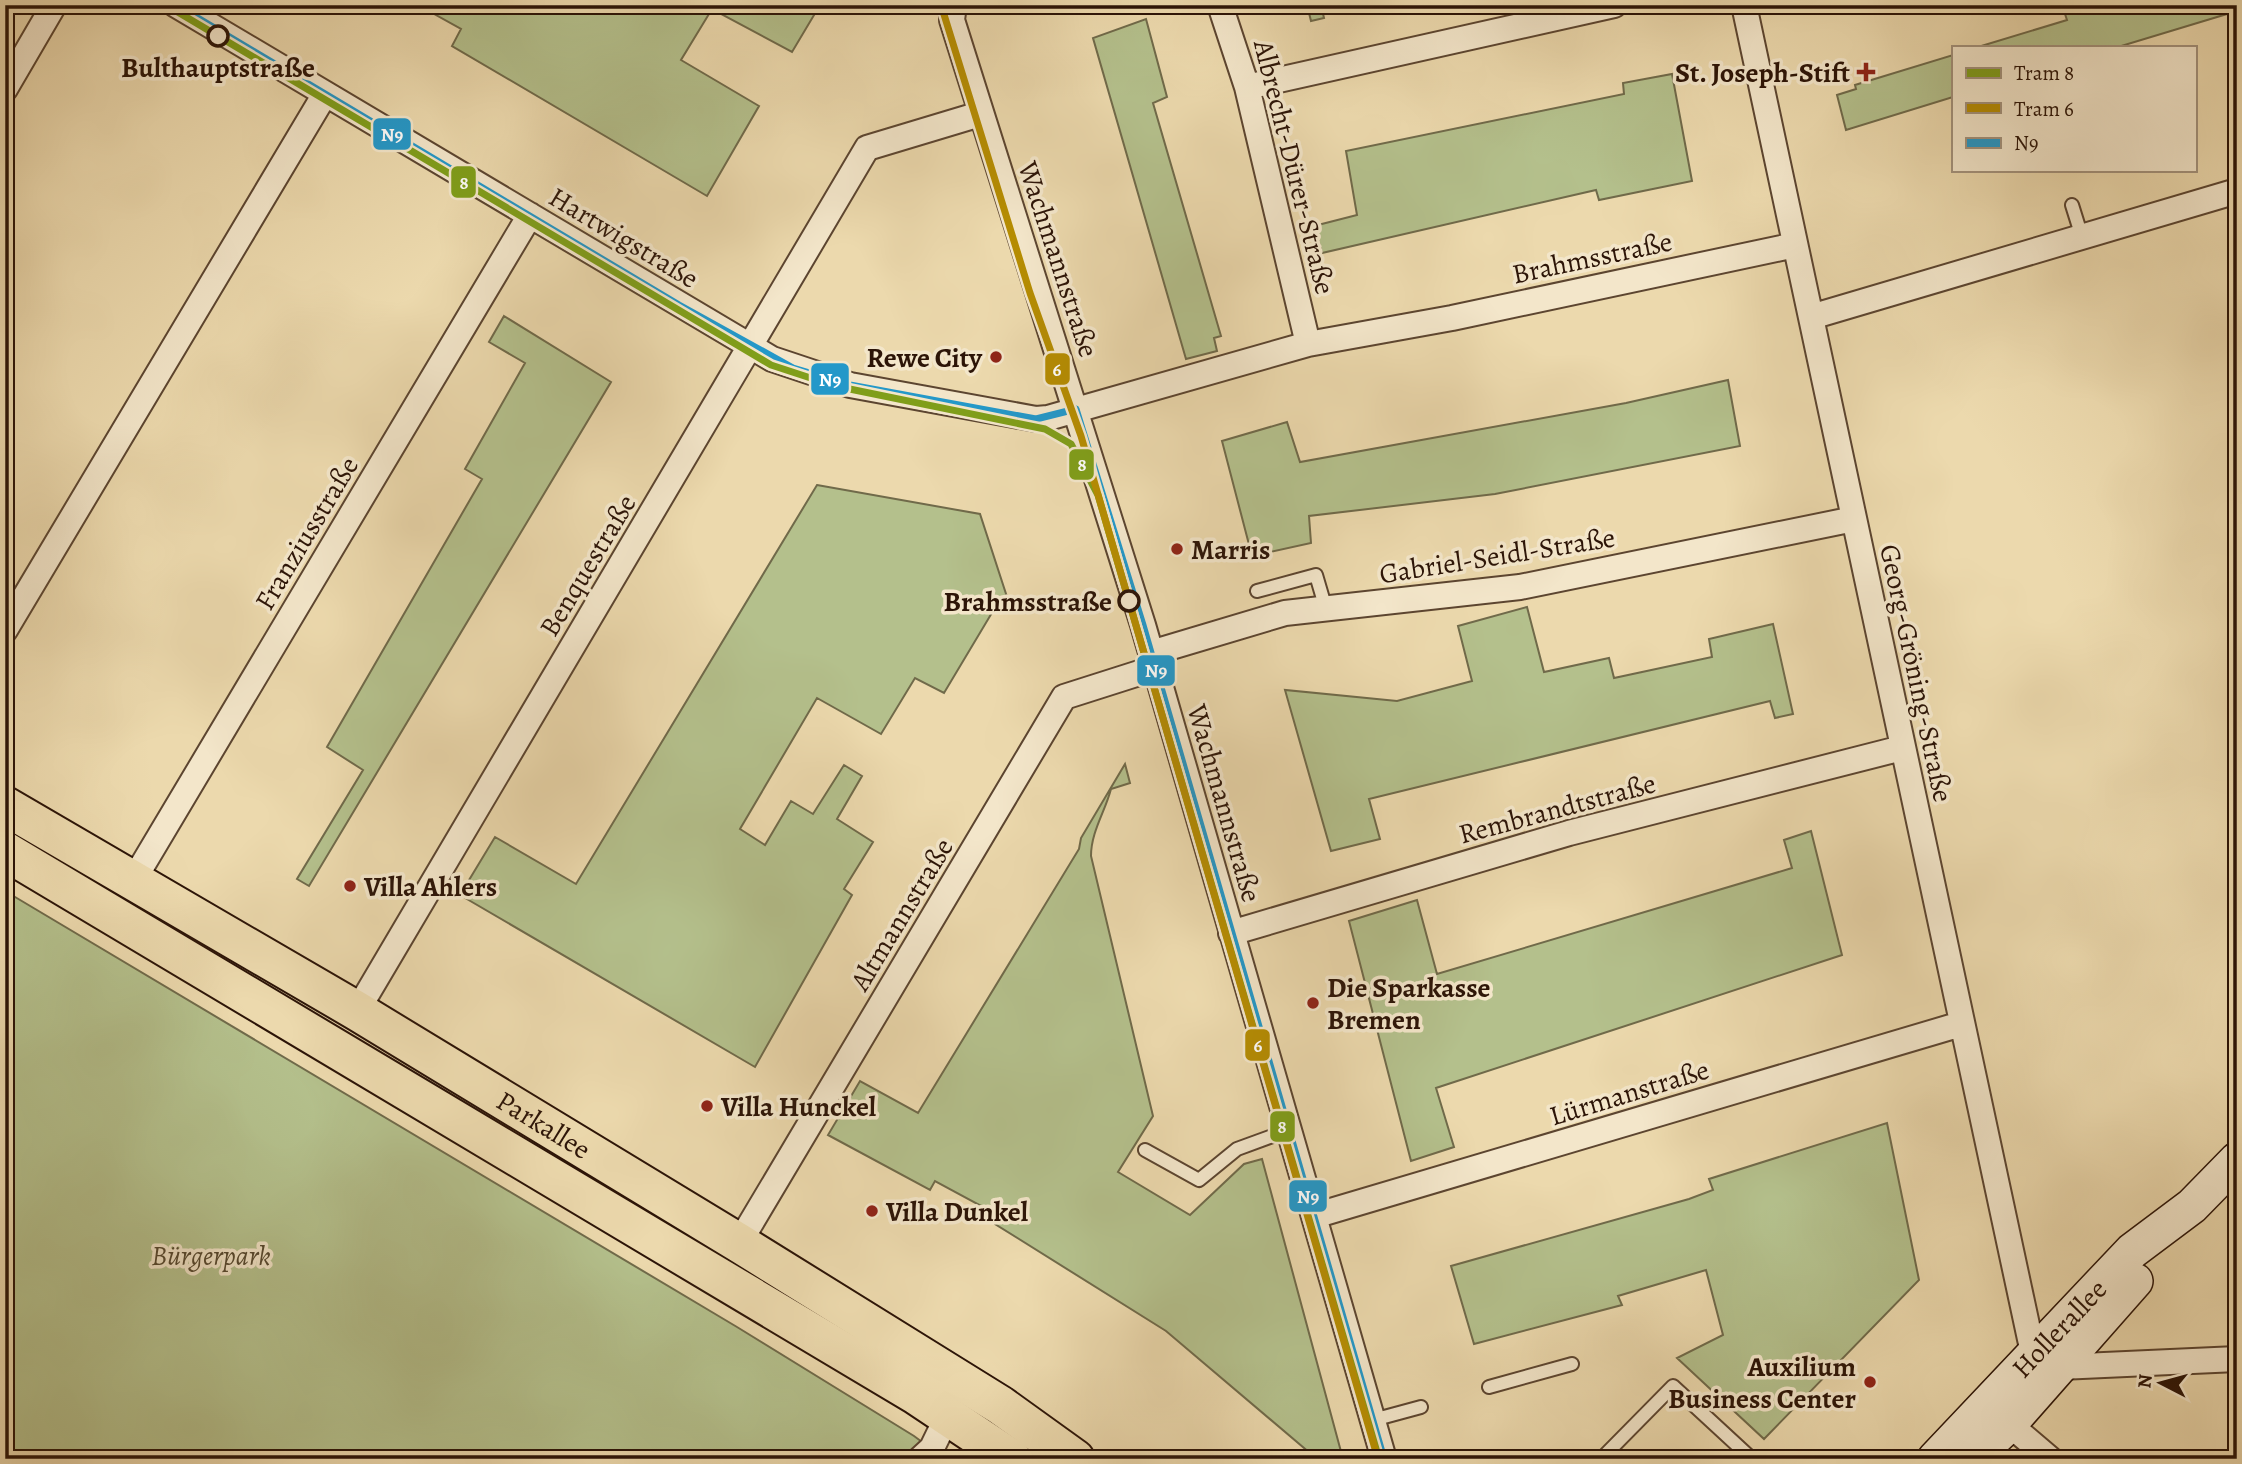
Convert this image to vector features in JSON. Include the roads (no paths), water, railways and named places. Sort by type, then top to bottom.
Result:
[{"type":"main road","name":"Parkallee","points":[[5,806],[357,1011],[739,1242],[1000,1405],[1074,1459]]},
{"type":"main road","name":"Parkallee","points":[[5,851],[948,1415],[1012,1459]]},
{"type":"main road","name":"Hollerallee","points":[[1935,1459],[2148,1266],[2192,1206],[2237,1160]]},
{"type":"main road","name":"Hollerallee","points":[[1972,1459],[2009,1424],[2047,1360]]},
{"type":"street","points":[[5,89],[54,5]]},
{"type":"street","name":"Hartwigstraße","points":[[176,5],[751,347],[793,368],[850,385],[1036,419],[1076,409]]},
{"type":"street","name":"Wachmannstraße","points":[[954,5],[952,20],[1153,661],[1384,1459]]},
{"type":"street","name":"Albrecht-Dürer-Straße","points":[[1220,5],[1247,87],[1308,344]]},
{"type":"street","points":[[1247,87],[1614,5]]},
{"type":"street","name":"Georg-Gröning-Straße","points":[[1744,5],[1961,1024],[2047,1360]]},
{"type":"street","points":[[5,630],[325,94]]},
{"type":"street","name":"Benquestraße","points":[[357,1011],[867,148],[980,114]]},
{"type":"street","points":[[1811,317],[2237,191]]},
{"type":"street","name":"Franziusstraße","points":[[133,881],[530,215]]},
{"type":"street","name":"Brahmsstraße","points":[[1076,409],[1308,344],[1452,318],[1795,245]]},
{"type":"street","name":"Gabriel-Seidl-Straße","points":[[1153,661],[1285,613],[1520,587],[1854,519]]},
{"type":"street","name":"Altmannstraße","points":[[739,1242],[1064,697],[1153,661]]},
{"type":"street","name":"Rembrandtstraße","points":[[1231,933],[1569,833],[1902,748]]},
{"type":"street","name":"Lürmanstraße","points":[[1314,1216],[1961,1024]]},
{"type":"street","points":[[2047,1360],[2237,1359]]},
{"type":"street","points":[[920,1459],[932,1448],[948,1415]]},
{"type":"street","points":[[2009,1424],[2050,1459]]},
{"type":"lane","points":[[2072,205],[2082,237]]},
{"type":"lane","points":[[1257,591],[1316,575],[1326,609]]},
{"type":"lane","points":[[1145,1150],[1199,1180],[1237,1149],[1289,1130]]},
{"type":"lane","points":[[1489,1387],[1572,1364]]},
{"type":"lane","points":[[1601,1459],[1673,1386],[1752,1459]]},
{"type":"lane","points":[[1373,1420],[1421,1406]]},
{"type":"tram line","name":"8","points":[[166,5],[771,365],[835,386],[1045,429],[1071,444],[1098,495],[1379,1459]]},
{"type":"tram line","name":"6","points":[[942,8],[1030,293],[1081,436],[1378,1459]]},
{"type":"place","name":"Bulthauptstraße","points":[[218,36]]},
{"type":"place","name":"St. Joseph-Stift","points":[[1866,72]]},
{"type":"place","name":"Rewe City","points":[[996,357]]},
{"type":"place","name":"Marris","points":[[1177,549]]},
{"type":"place","name":"Brahmsstraße","points":[[1129,601]]},
{"type":"place","name":"Villa Ahlers","points":[[350,886]]},
{"type":"place","name":"Die Sparkasse Bremen","points":[[1313,1003]]},
{"type":"place","name":"Villa Hunckel","points":[[707,1106]]},
{"type":"place","name":"Villa Dunkel","points":[[872,1211]]},
{"type":"place","name":"Auxilium Business Center","points":[[1870,1382]]},
{"type":"park label","name":"Bürgerpark","points":[[211,1255]]}]
